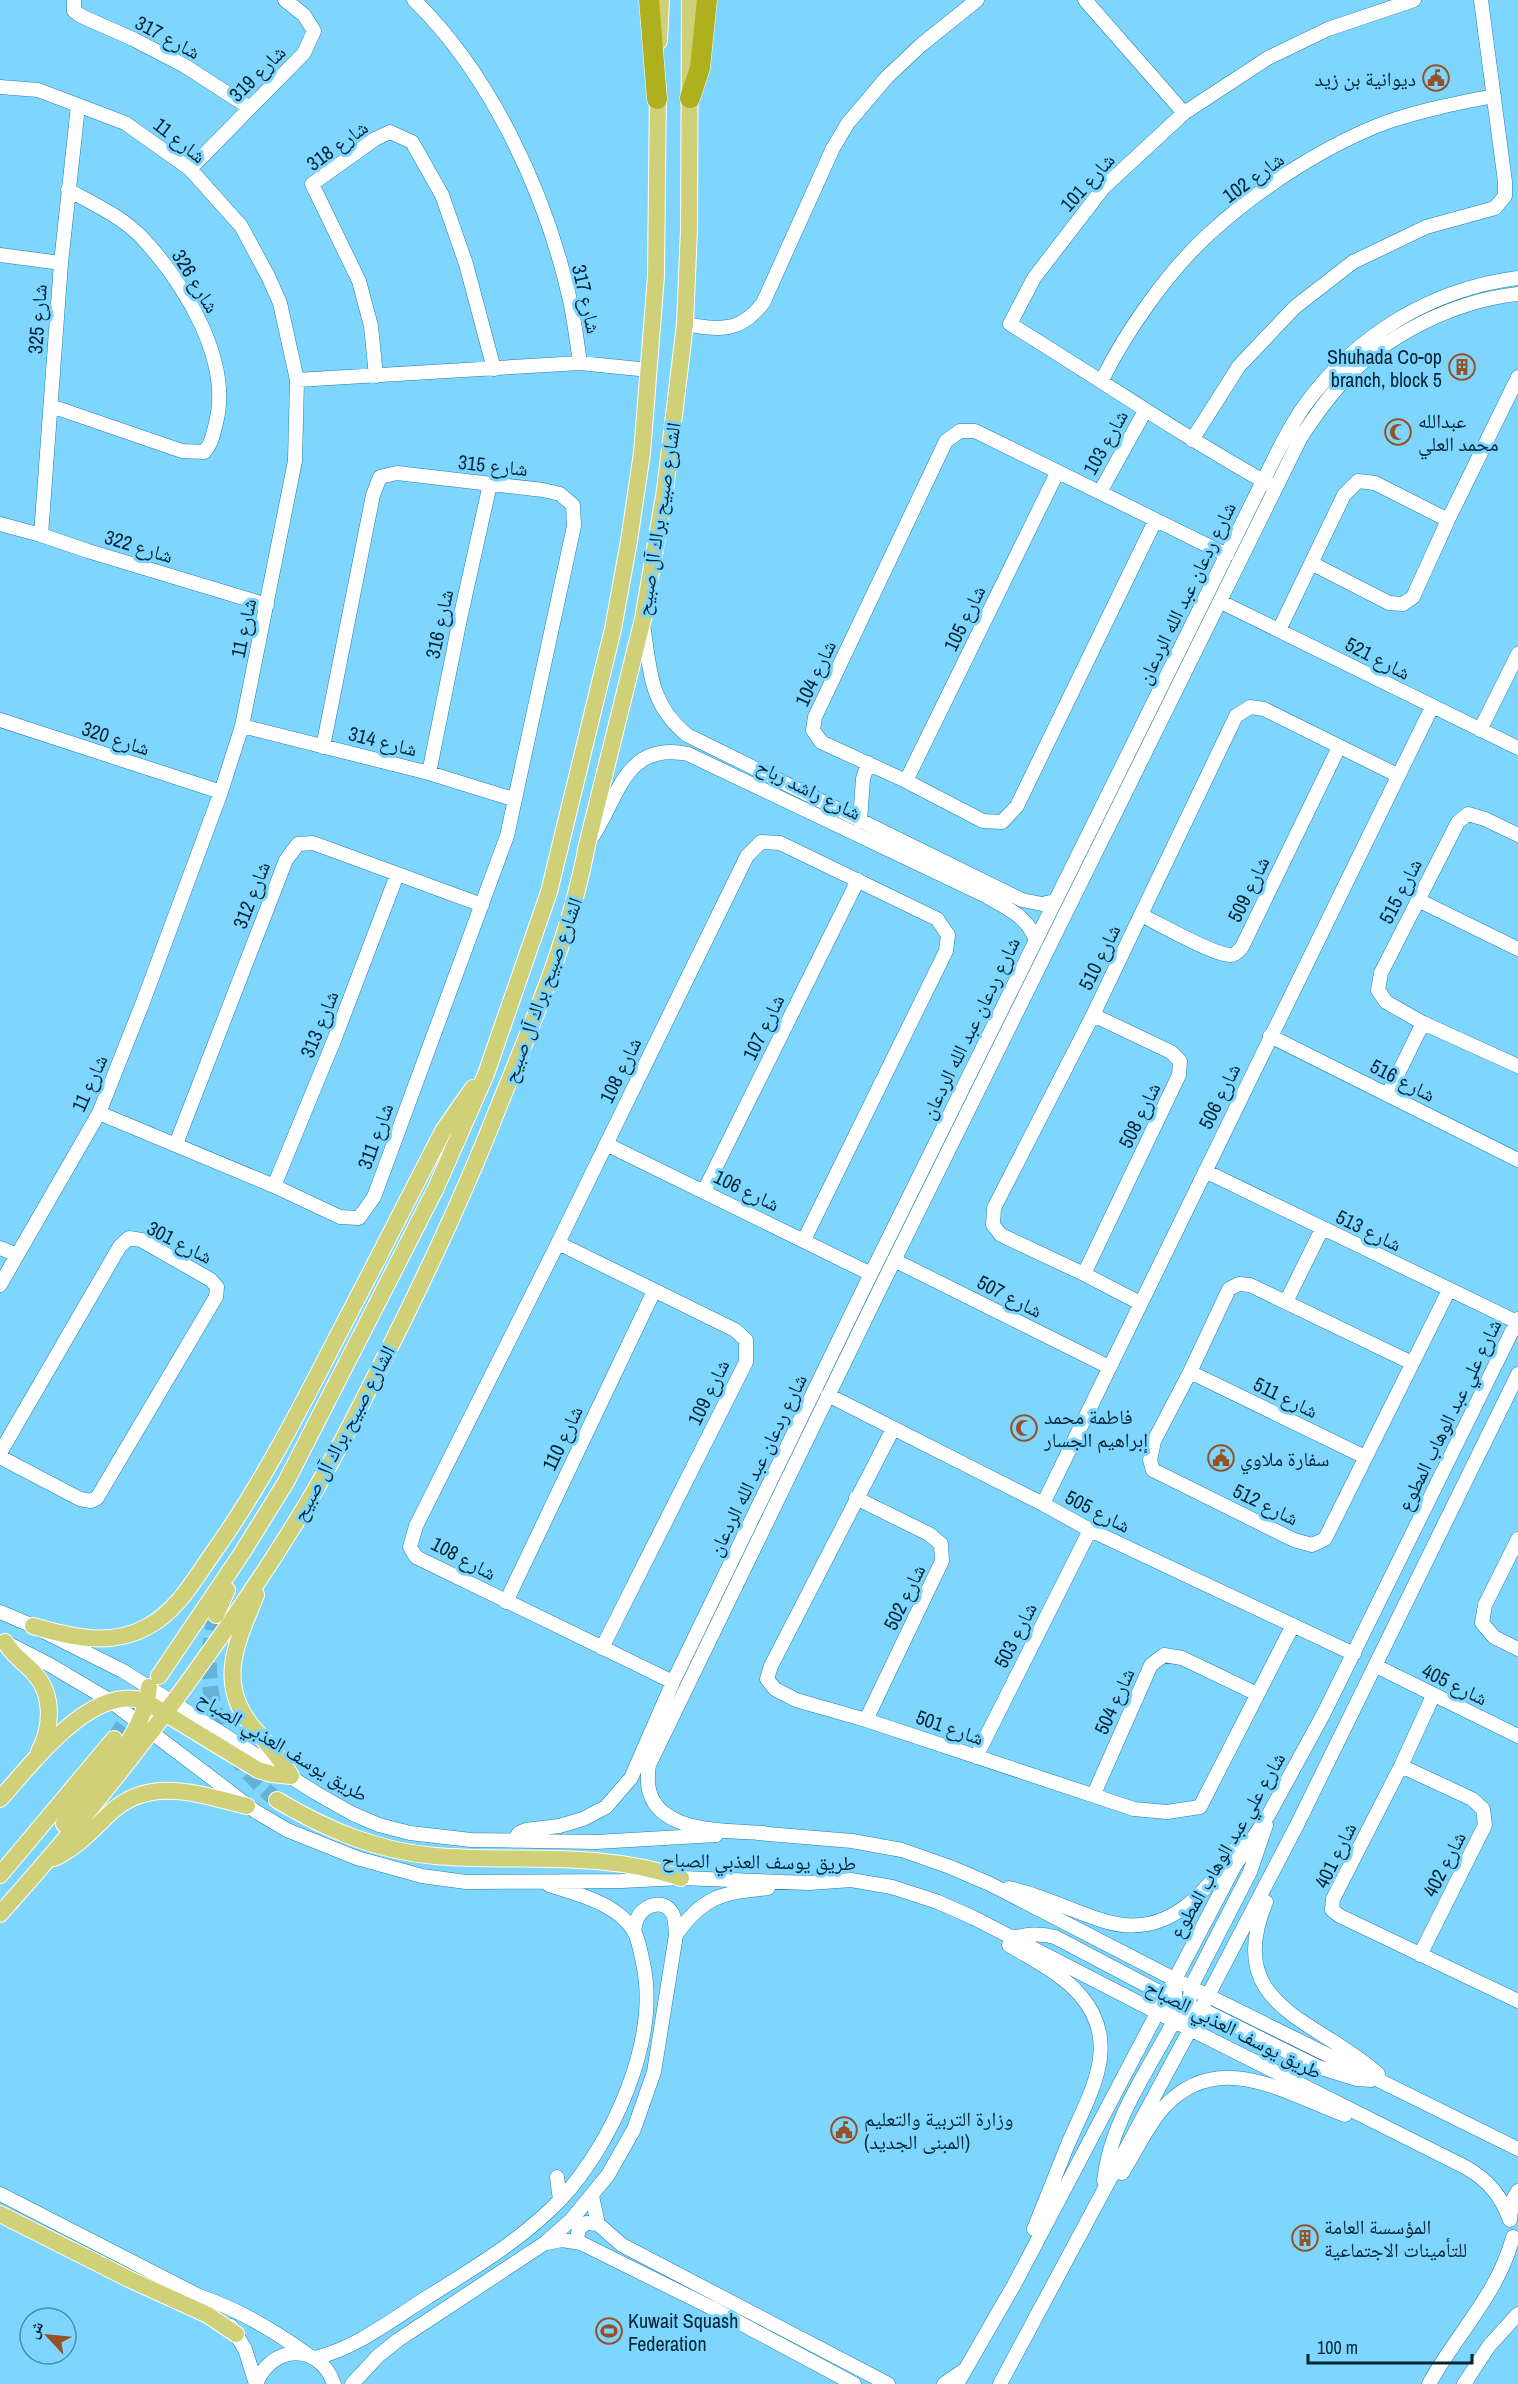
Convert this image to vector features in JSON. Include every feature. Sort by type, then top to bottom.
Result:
[{"type":"highway","points":[[649,0],[657,99]]},
{"type":"highway","points":[[690,98],[700,68],[706,0]]},
{"type":"main road","name":"الشارع صبيح براك آل صبيح","points":[[146,1727],[152,1688],[242,1553],[286,1482],[436,1188],[486,1074],[549,892],[613,629],[642,453],[656,276],[657,99],[661,0]]},
{"type":"main road","name":"الشارع صبيح براك آل صبيح","points":[[48,1861],[146,1727],[169,1708],[268,1566],[339,1448],[433,1262],[467,1188],[551,975],[580,883],[587,845],[642,619],[665,490],[685,324],[689,229],[690,0]]},
{"type":"main road","points":[[33,1626],[74,1637],[116,1638],[147,1628],[165,1615],[180,1599],[232,1526],[266,1471],[443,1131],[466,1097],[486,1074]]},
{"type":"main road","points":[[216,1615],[232,1582],[315,1448],[393,1298],[401,1277],[405,1248]]},
{"type":"main road","points":[[268,1566],[237,1640],[233,1675],[236,1693],[245,1716],[291,1776]]},
{"type":"main road","points":[[3,1641],[39,1679],[48,1700],[49,1716],[46,1736],[32,1764]]},
{"type":"main road","points":[[0,1799],[32,1764],[84,1715],[109,1700],[131,1697],[152,1688],[169,1708],[258,1770],[291,1776]]},
{"type":"main road","points":[[0,1875],[114,1739]]},
{"type":"main road","points":[[0,1914],[48,1861],[72,1848],[122,1804],[144,1794],[165,1790],[188,1791],[247,1806]]},
{"type":"main road","points":[[277,1800],[329,1829],[356,1840],[397,1850],[453,1857],[519,1857],[617,1862],[645,1867],[681,1878]]},
{"type":"main road","points":[[0,2214],[129,2279],[208,2314],[236,2334]]},
{"type":"street","name":"شارع 317","points":[[74,0],[74,11],[81,16],[185,66],[250,108]]},
{"type":"street","name":"شارع 319","points":[[190,169],[304,53],[314,31],[304,15],[285,0]]},
{"type":"street","name":"شارع 317","points":[[297,380],[580,363],[569,295],[543,210],[517,151],[475,73],[450,40],[414,0]]},
{"type":"street","points":[[685,324],[724,328],[736,326],[756,313],[764,303],[833,148],[848,123],[887,77],[921,45],[977,0]]},
{"type":"street","points":[[1085,0],[1184,113]]},
{"type":"street","name":"شارع 101","points":[[1276,488],[1145,411],[1102,380],[1011,324],[1034,278],[1104,187],[1184,113],[1268,58],[1328,28],[1414,0]]},
{"type":"street","points":[[1192,440],[1239,366],[1294,307],[1353,262],[1426,227],[1495,208],[1505,195],[1481,0]]},
{"type":"street","name":"شارع 11","points":[[0,87],[38,90],[125,123],[190,169],[242,226],[268,276],[280,303],[297,380],[295,461],[242,726],[221,792],[99,1113],[0,1285]]},
{"type":"street","name":"شارع 102","points":[[1102,380],[1121,343],[1175,272],[1209,234],[1270,186],[1323,153],[1386,123],[1443,106],[1494,96]]},
{"type":"street","name":"شارع 325","points":[[41,534],[61,263],[78,106]]},
{"type":"street","name":"شارع 318","points":[[376,376],[370,326],[358,282],[312,184],[390,132],[412,142],[442,195],[466,264],[494,369]]},
{"type":"street","name":"شارع 326","points":[[51,406],[182,451],[196,453],[204,452],[210,446],[219,412],[217,371],[202,326],[189,300],[144,239],[112,215],[68,190]]},
{"type":"street","points":[[0,255],[61,263]]},
{"type":"street","name":"شارع ردعان عبد الله الردعان","points":[[514,1841],[519,1833],[526,1830],[572,1824],[595,1814],[615,1798],[631,1778],[673,1682],[828,1395],[1301,438],[1336,379],[1368,339],[1392,322],[1448,294],[1518,278]]},
{"type":"street","name":"شارع ردعان عبد الله الردعان","points":[[648,1785],[649,1765],[871,1274],[1263,481],[1303,407],[1336,379],[1384,345],[1414,328],[1447,312],[1518,294]]},
{"type":"street","points":[[580,363],[649,370]]},
{"type":"street","points":[[1313,564],[1389,603],[1403,604],[1413,597],[1448,520],[1513,404],[1518,377]]},
{"type":"street","name":"شارع 103","points":[[1100,492],[1145,411]]},
{"type":"street","name":"شارع 104","points":[[1155,521],[1017,806],[1002,822],[983,821],[906,780],[821,742],[813,730],[815,717],[946,441],[960,431],[975,431],[1227,555]]},
{"type":"street","name":"شارع 315","points":[[323,747],[373,495],[381,477],[397,473],[560,494],[573,505],[574,526],[513,799]]},
{"type":"street","name":"شارع 105","points":[[906,780],[1057,473]]},
{"type":"street","points":[[1279,630],[1313,564],[1344,495],[1358,482],[1375,483],[1448,520]]},
{"type":"street","name":"شارع 316","points":[[429,773],[490,484]]},
{"type":"street","name":"شارع 322","points":[[0,524],[41,534],[88,551],[267,605]]},
{"type":"street","name":"شارع 521","points":[[1221,602],[1518,748]]},
{"type":"street","name":"شارع راشد رباح","points":[[642,619],[654,690],[659,703],[676,726],[695,740],[860,821],[1018,906],[1036,941]]},
{"type":"street","points":[[1480,730],[1518,654]]},
{"type":"street","name":"شارع 510","points":[[1140,1303],[1001,1235],[993,1225],[994,1208],[1093,1015],[1236,716],[1250,706],[1264,709],[1397,775]]},
{"type":"street","name":"شارع 506","points":[[1043,1504],[1432,707]]},
{"type":"street","name":"شارع 320","points":[[0,720],[221,792]]},
{"type":"street","name":"شارع 314","points":[[242,726],[429,773],[513,799]]},
{"type":"street","name":"شارع 509","points":[[1141,915],[1215,951],[1231,955],[1237,953],[1242,947],[1339,747]]},
{"type":"street","name":"شارع راشد رباح","points":[[587,845],[620,783],[632,767],[658,753],[678,752],[720,768],[984,895],[1018,906],[1055,901]]},
{"type":"street","points":[[860,821],[863,779],[868,763]]},
{"type":"street","name":"شارع 311","points":[[99,1113],[274,1186],[340,1217],[359,1218],[374,1197],[482,905],[507,836],[513,799]]},
{"type":"street","name":"شارع 515","points":[[1518,835],[1485,819],[1468,814],[1458,822],[1381,973],[1378,990],[1386,1002],[1422,1023],[1518,1066]]},
{"type":"street","name":"شارع 108","points":[[673,1682],[416,1557],[410,1547],[416,1526],[558,1243],[747,856],[761,842],[780,843],[937,920],[946,931],[948,940],[946,951],[804,1240]]},
{"type":"street","name":"شارع 312","points":[[176,1144],[286,860],[298,844],[313,843],[482,905]]},
{"type":"street","name":"شارع 313","points":[[274,1186],[335,1038],[398,875]]},
{"type":"street","name":"شارع 107","points":[[704,1191],[858,880]]},
{"type":"street","points":[[1418,900],[1518,949]]},
{"type":"street","name":"شارع 508","points":[[1084,1274],[1179,1075],[1180,1061],[1171,1052],[1093,1015]]},
{"type":"street","points":[[1388,1094],[1422,1023]]},
{"type":"street","name":"شارع 516","points":[[1270,1036],[1516,1153]]},
{"type":"street","points":[[977,1061],[990,1067]]},
{"type":"street","points":[[936,1141],[950,1148]]},
{"type":"street","name":"شارع 106","points":[[606,1144],[871,1274]]},
{"type":"street","name":"شارع 513","points":[[1205,1171],[1322,1230],[1517,1321]]},
{"type":"street","points":[[1286,1302],[1322,1230]]},
{"type":"street","name":"شارع 301","points":[[129,1239],[141,1240],[211,1280],[217,1287],[216,1297],[97,1498],[85,1501],[80,1499],[0,1455],[120,1246],[129,1239]]},
{"type":"street","name":"شارع 109","points":[[558,1243],[735,1330],[746,1340],[746,1362],[602,1648]]},
{"type":"street","points":[[0,1248],[17,1255]]},
{"type":"street","name":"شارع 507","points":[[894,1260],[1109,1367]]},
{"type":"street","name":"شارع 512","points":[[1412,1364],[1286,1302],[1250,1286],[1239,1284],[1229,1289],[1154,1441],[1150,1460],[1153,1470],[1294,1540],[1311,1545],[1324,1539],[1365,1457],[1412,1364],[1449,1290]]},
{"type":"street","name":"شارع 110","points":[[506,1602],[654,1291]]},
{"type":"street","name":"شارع علي عبد الوهاب المطوع","points":[[1000,2384],[1190,2029],[1174,1978],[1234,1867],[1292,1774],[1354,1654],[1517,1321]]},
{"type":"street","name":"شارع 511","points":[[1190,1372],[1365,1457]]},
{"type":"street","name":"شارع علي عبد الوهاب المطوع","points":[[957,2384],[1014,2285],[1156,2012],[1208,1995],[1297,1825],[1518,1374]]},
{"type":"street","name":"شارع 505","points":[[828,1395],[1090,1530],[1354,1654]]},
{"type":"street","name":"شارع 501","points":[[893,1429],[771,1666],[767,1679],[774,1689],[795,1700],[866,1720],[1134,1809],[1167,1812],[1200,1807],[1293,1625]]},
{"type":"street","name":"شارع 502","points":[[856,1498],[929,1534],[941,1544],[942,1561],[866,1720]]},
{"type":"street","name":"شارع 503","points":[[976,1757],[1090,1530]]},
{"type":"street","points":[[1518,1539],[1485,1605],[1482,1623],[1494,1637],[1518,1649]]},
{"type":"street","points":[[0,1612],[33,1626],[152,1688]]},
{"type":"street","name":"طريق يوسف العذبي الصباح","points":[[3,1641],[50,1665],[109,1700],[247,1806],[287,1830],[388,1867],[422,1876],[466,1882],[621,1881],[681,1878],[809,1882],[851,1880],[892,1887],[938,1902],[974,1918],[1156,2012],[1183,2003]]},
{"type":"street","name":"شارع 504","points":[[1094,1794],[1151,1665],[1164,1655],[1182,1658],[1257,1694]]},
{"type":"street","name":"شارع 405","points":[[1376,1666],[1518,1736]]},
{"type":"street","name":"شارع 401","points":[[1433,1696],[1401,1766],[1333,1899],[1332,1910],[1340,1916],[1518,2001]]},
{"type":"street","name":"شارع 402","points":[[1401,1766],[1472,1799],[1484,1809],[1485,1825],[1420,1955]]},
{"type":"street","points":[[990,1884],[1024,1891],[1101,1920],[1121,1925],[1139,1925],[1160,1921],[1181,1911],[1200,1895],[1221,1869],[1259,1813],[1292,1774]]},
{"type":"street","name":"طريق يوسف العذبي الصباح","points":[[291,1776],[335,1803],[379,1825],[441,1838],[596,1842],[764,1833],[852,1841],[902,1850],[950,1867],[990,1884],[1174,1978],[1190,2029],[1482,2177],[1504,2203],[1510,2220]]},
{"type":"street","points":[[631,1778],[632,1786],[638,1791],[648,1785],[656,1805],[666,1816],[680,1823],[715,1830],[764,1833]]},
{"type":"street","points":[[1102,2192],[1107,2160],[1116,2128],[1250,1872],[1262,1844],[1269,1814]]},
{"type":"street","points":[[1297,1825],[1257,1923],[1255,1959],[1260,1976],[1268,1992],[1280,2007],[1358,2057],[1383,2082]]},
{"type":"street","points":[[536,1881],[571,1892],[616,1912],[634,1932]]},
{"type":"street","points":[[676,1935],[691,1913],[713,1898],[744,1891],[809,1882]]},
{"type":"street","points":[[256,2384],[261,2371],[282,2355],[295,2353],[311,2357],[348,2347],[491,2257],[540,2220],[560,2200],[580,2177],[600,2146],[627,2091],[636,2063],[646,2006],[646,1977],[634,1932],[636,1920],[643,1910],[653,1904],[670,1909],[674,1917],[676,1935],[660,2044],[645,2102],[620,2155],[592,2196],[571,2220],[545,2243],[398,2340],[378,2356],[352,2384]]},
{"type":"street","points":[[974,1918],[1005,1943],[1048,1968],[1080,1994],[1091,2008],[1098,2025],[1101,2043],[1101,2061],[1094,2085],[1025,2251],[1014,2285]]},
{"type":"street","points":[[1013,1938],[1041,1933],[1055,1937],[1183,2003],[1318,2067],[1357,2079],[1383,2082]]},
{"type":"street","name":"طريق يوسف العذبي الصباح","points":[[1208,1995],[1518,2149]]},
{"type":"street","points":[[1050,2293],[1092,2220],[1162,2110],[1186,2089],[1217,2077],[1251,2079],[1412,2140]]},
{"type":"street","points":[[557,2176],[560,2200]]},
{"type":"street","points":[[1430,2384],[1450,2350],[1491,2292],[1515,2242],[1510,2220],[1513,2200],[1518,2191]]},
{"type":"street","points":[[0,2194],[282,2336],[324,2365],[334,2384]]},
{"type":"street","points":[[592,2196],[598,2224],[622,2246],[888,2384]]},
{"type":"street","points":[[581,2243],[577,2238],[579,2229],[586,2223],[598,2224]]},
{"type":"street","points":[[545,2243],[562,2240],[581,2243],[722,2313],[854,2384]]},
{"type":"street","points":[[199,2296],[226,2319],[236,2334],[245,2349],[256,2384]]},
{"type":"street","points":[[1464,2384],[1490,2346],[1518,2314]]},
{"type":"street","points":[[944,2384],[964,2370]]},
{"type":"tunnel","points":[[216,1615],[209,1668],[211,1693],[217,1717],[226,1740],[239,1761],[277,1800]]},
{"type":"tunnel","points":[[114,1739],[148,1691]]},
{"type":"place","name":"ديوانية بن زيد","points":[[1436,78]]},
{"type":"place","name":"Shuhada Co-op branch, block 5","points":[[1462,367]]},
{"type":"place","name":"عبدالله محمد العلي","points":[[1398,432]]},
{"type":"place","name":"فاطمة محمد إبراهيم الجسار","points":[[1024,1428]]},
{"type":"place","name":"سفارة ملاوي","points":[[1221,1458]]},
{"type":"place","name":"وزارة التربية والتعليم (المبنى الجديد)","points":[[844,2130]]},
{"type":"place","name":"المؤسسة العامة للتأمينات الاجتماعية","points":[[1305,2238]]},
{"type":"place","name":"Kuwait Squash Federation","points":[[609,2331]]}]
